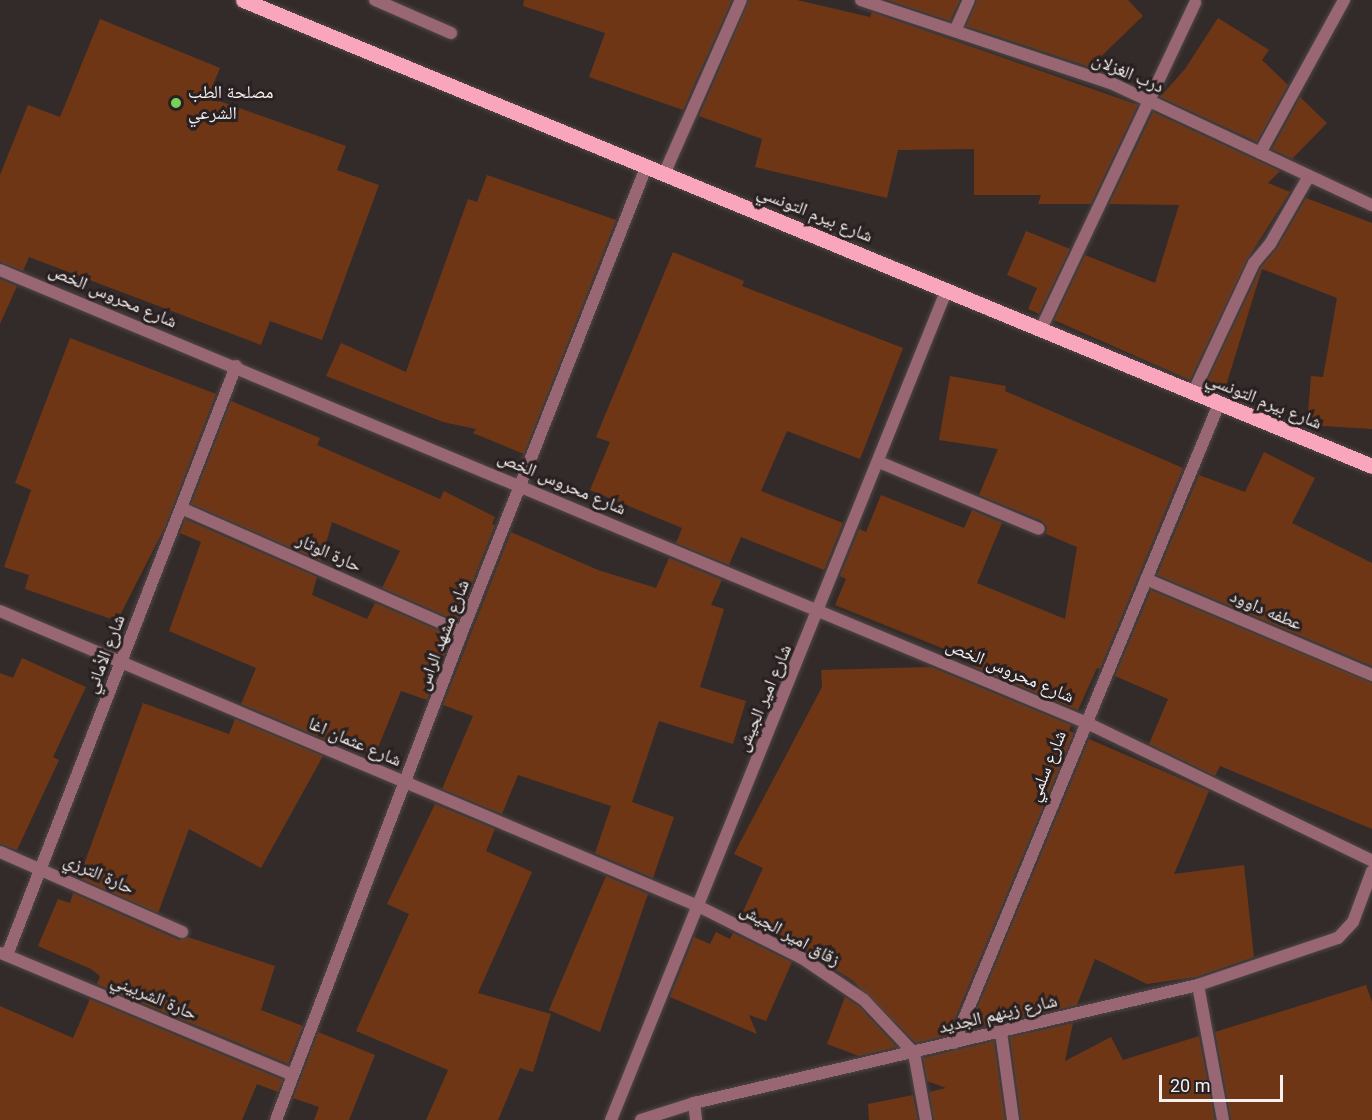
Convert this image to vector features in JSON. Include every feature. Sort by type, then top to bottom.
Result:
[{"type":"main road","name":"شارع بيرم التونسي","points":[[243,0],[665,172],[1372,466]]},
{"type":"street","points":[[375,0],[451,33]]},
{"type":"street","points":[[665,172],[741,0]]},
{"type":"street","name":"درب الغزلان","points":[[861,0],[1111,83],[1372,205]]},
{"type":"street","points":[[955,31],[969,0]]},
{"type":"street","points":[[1260,153],[1344,0]]},
{"type":"street","points":[[1041,329],[1195,3]]},
{"type":"street","name":"شارع مشهد الراس","points":[[276,1120],[462,632],[522,486],[647,165]]},
{"type":"street","points":[[1193,393],[1254,263],[1270,244],[1309,176]]},
{"type":"street","name":"شارع محروس الخص","points":[[0,270],[236,366],[1084,722],[1372,861]]},
{"type":"street","name":"شارع امير الجيش","points":[[611,1120],[696,905],[820,611],[947,289]]},
{"type":"street","name":"شارع الأماني","points":[[4,954],[41,868],[236,366]]},
{"type":"street","name":"شارع سلمي","points":[[954,1043],[1084,722],[1219,404]]},
{"type":"street","points":[[879,462],[1039,529]]},
{"type":"street","name":"حارة الوتار","points":[[181,508],[462,632]]},
{"type":"street","name":"عطفه داوود","points":[[1146,579],[1372,675]]},
{"type":"street","name":"شارع عثمان اغا","points":[[0,611],[696,905]]},
{"type":"street","name":"حارة الترزي","points":[[0,852],[41,868],[182,932]]},
{"type":"street","name":"شارع زينهم الجديد","points":[[641,1120],[694,1103],[1198,985],[1338,938],[1353,922],[1372,871]]},
{"type":"street","name":"زقاق امير الجيش","points":[[696,905],[802,958],[864,1000],[914,1053]]},
{"type":"street","name":"حارة الشربيني","points":[[4,954],[293,1075]]},
{"type":"street","points":[[1198,985],[1223,1120]]},
{"type":"street","points":[[1001,1032],[1013,1120]]},
{"type":"street","points":[[914,1053],[926,1120]]},
{"type":"street","points":[[694,1103],[696,1120]]},
{"type":"building","points":[[524,0],[732,0],[683,110],[589,77],[605,33],[523,6]]},
{"type":"building","points":[[749,0],[797,0],[870,17],[872,12],[1138,105],[1091,204],[1038,204],[1041,195],[974,195],[974,149],[898,150],[887,198],[755,167],[762,139],[699,116]]},
{"type":"building","points":[[887,0],[960,0],[950,21]]},
{"type":"building","points":[[977,0],[1128,0],[1143,16],[1090,67],[966,26]]},
{"type":"building","points":[[1218,18],[1269,50],[1262,60],[1288,85],[1257,142],[1160,97],[1185,69]]},
{"type":"building","points":[[100,19],[220,68],[208,97],[346,146],[337,170],[379,185],[322,340],[270,321],[261,345],[29,257],[23,271],[0,262],[0,175],[28,105],[60,117]]},
{"type":"building","points":[[1300,97],[1327,123],[1292,159],[1272,149]]},
{"type":"building","points":[[1153,112],[1280,171],[1268,183],[1290,192],[1247,260],[1190,380],[1054,320],[1085,255],[1155,283],[1179,205],[1109,204]]},
{"type":"building","points":[[487,175],[616,220],[524,454],[473,433],[476,429],[443,422],[326,376],[341,343],[406,372],[468,199],[477,202]]},
{"type":"building","points":[[1306,198],[1372,223],[1372,429],[1307,425],[1311,376],[1323,377],[1337,298],[1262,269],[1224,392],[1205,386],[1261,267],[1277,248]]},
{"type":"building","points":[[1026,231],[1070,249],[1039,314],[1028,309],[1037,288],[1007,275]]},
{"type":"building","points":[[673,252],[744,281],[742,286],[903,348],[860,459],[787,431],[761,491],[843,523],[824,570],[741,537],[729,565],[676,543],[682,528],[590,490],[610,442],[596,437]]},
{"type":"building","points":[[0,279],[17,286],[0,324]]},
{"type":"building","points":[[70,338],[216,394],[165,527],[117,621],[25,589],[29,575],[4,567],[31,490],[15,483]]},
{"type":"building","points":[[950,376],[1006,386],[1005,391],[1183,468],[1100,669],[1097,668],[1078,710],[971,666],[984,665],[835,605],[846,579],[840,576],[859,529],[866,532],[881,495],[964,528],[972,510],[1002,523],[977,583],[1065,619],[1077,547],[1046,534],[1047,527],[1042,521],[979,495],[998,449],[939,440]]},
{"type":"building","points":[[231,401],[320,438],[317,445],[440,499],[444,491],[495,517],[492,524],[495,525],[457,621],[382,588],[400,551],[332,522],[321,561],[191,504]]},
{"type":"building","points":[[1264,452],[1315,478],[1292,523],[1372,563],[1372,666],[1157,575],[1199,475],[1245,492]]},
{"type":"building","points":[[185,519],[317,577],[312,595],[367,619],[375,603],[452,636],[427,700],[401,691],[375,755],[333,737],[331,742],[241,704],[256,668],[169,631],[201,542],[180,533]]},
{"type":"building","points":[[511,532],[598,570],[656,588],[669,558],[722,580],[711,605],[724,609],[700,687],[746,701],[733,744],[659,721],[632,802],[674,817],[653,878],[595,853],[611,806],[518,775],[502,814],[442,789],[473,716],[443,705]]},
{"type":"building","points":[[1151,590],[1372,683],[1372,829],[1220,766],[1215,776],[1149,744],[1168,699],[1115,676]]},
{"type":"building","points":[[22,658],[86,687],[53,757],[59,760],[17,850],[0,844],[0,673],[13,678]]},
{"type":"building","points":[[931,667],[1071,725],[1069,731],[1074,733],[948,1035],[916,1043],[852,980],[806,951],[740,918],[763,868],[734,854],[822,687],[821,670]]},
{"type":"building","points":[[143,703],[229,734],[235,719],[323,756],[261,868],[189,829],[158,913],[79,878]]},
{"type":"building","points":[[1089,739],[1209,791],[1174,874],[1244,865],[1254,957],[1196,977],[1147,984],[1095,959],[1077,1005],[968,1030]]},
{"type":"building","points":[[435,804],[495,829],[486,851],[532,872],[478,993],[551,1014],[533,1072],[520,1068],[498,1120],[426,1120],[448,1070],[356,1031],[409,914],[387,904]]},
{"type":"building","points":[[606,876],[648,894],[600,1032],[549,1010]]},
{"type":"building","points":[[73,893],[179,940],[188,937],[275,966],[261,1010],[303,1026],[288,1064],[97,984],[100,976],[91,969],[38,946],[58,899],[70,903]]},
{"type":"building","points":[[716,932],[730,939],[733,933],[792,962],[766,1021],[749,1015],[757,1034],[670,997],[694,937],[710,944]]},
{"type":"building","points":[[1366,985],[1372,1002],[1372,1120],[1231,1120],[1215,1032]]},
{"type":"building","points":[[845,997],[859,1006],[897,1047],[859,1056],[827,1044]]},
{"type":"building","points":[[90,999],[283,1080],[278,1092],[257,1084],[242,1120],[0,1120],[0,1006],[73,1038]]},
{"type":"building","points":[[1073,1023],[1065,1061],[1111,1037],[1123,1060],[1199,1036],[1215,1120],[1021,1120],[1010,1037]]},
{"type":"building","points":[[318,1032],[375,1055],[349,1120],[314,1120],[319,1107],[293,1098]]},
{"type":"building","points":[[994,1041],[1005,1120],[934,1120],[929,1092],[946,1088],[927,1081],[923,1058]]},
{"type":"building","points":[[913,1095],[918,1120],[869,1120],[868,1104]]},
{"type":"place","name":"مصلحة الطب الشرعي","points":[[176,103]]}]
